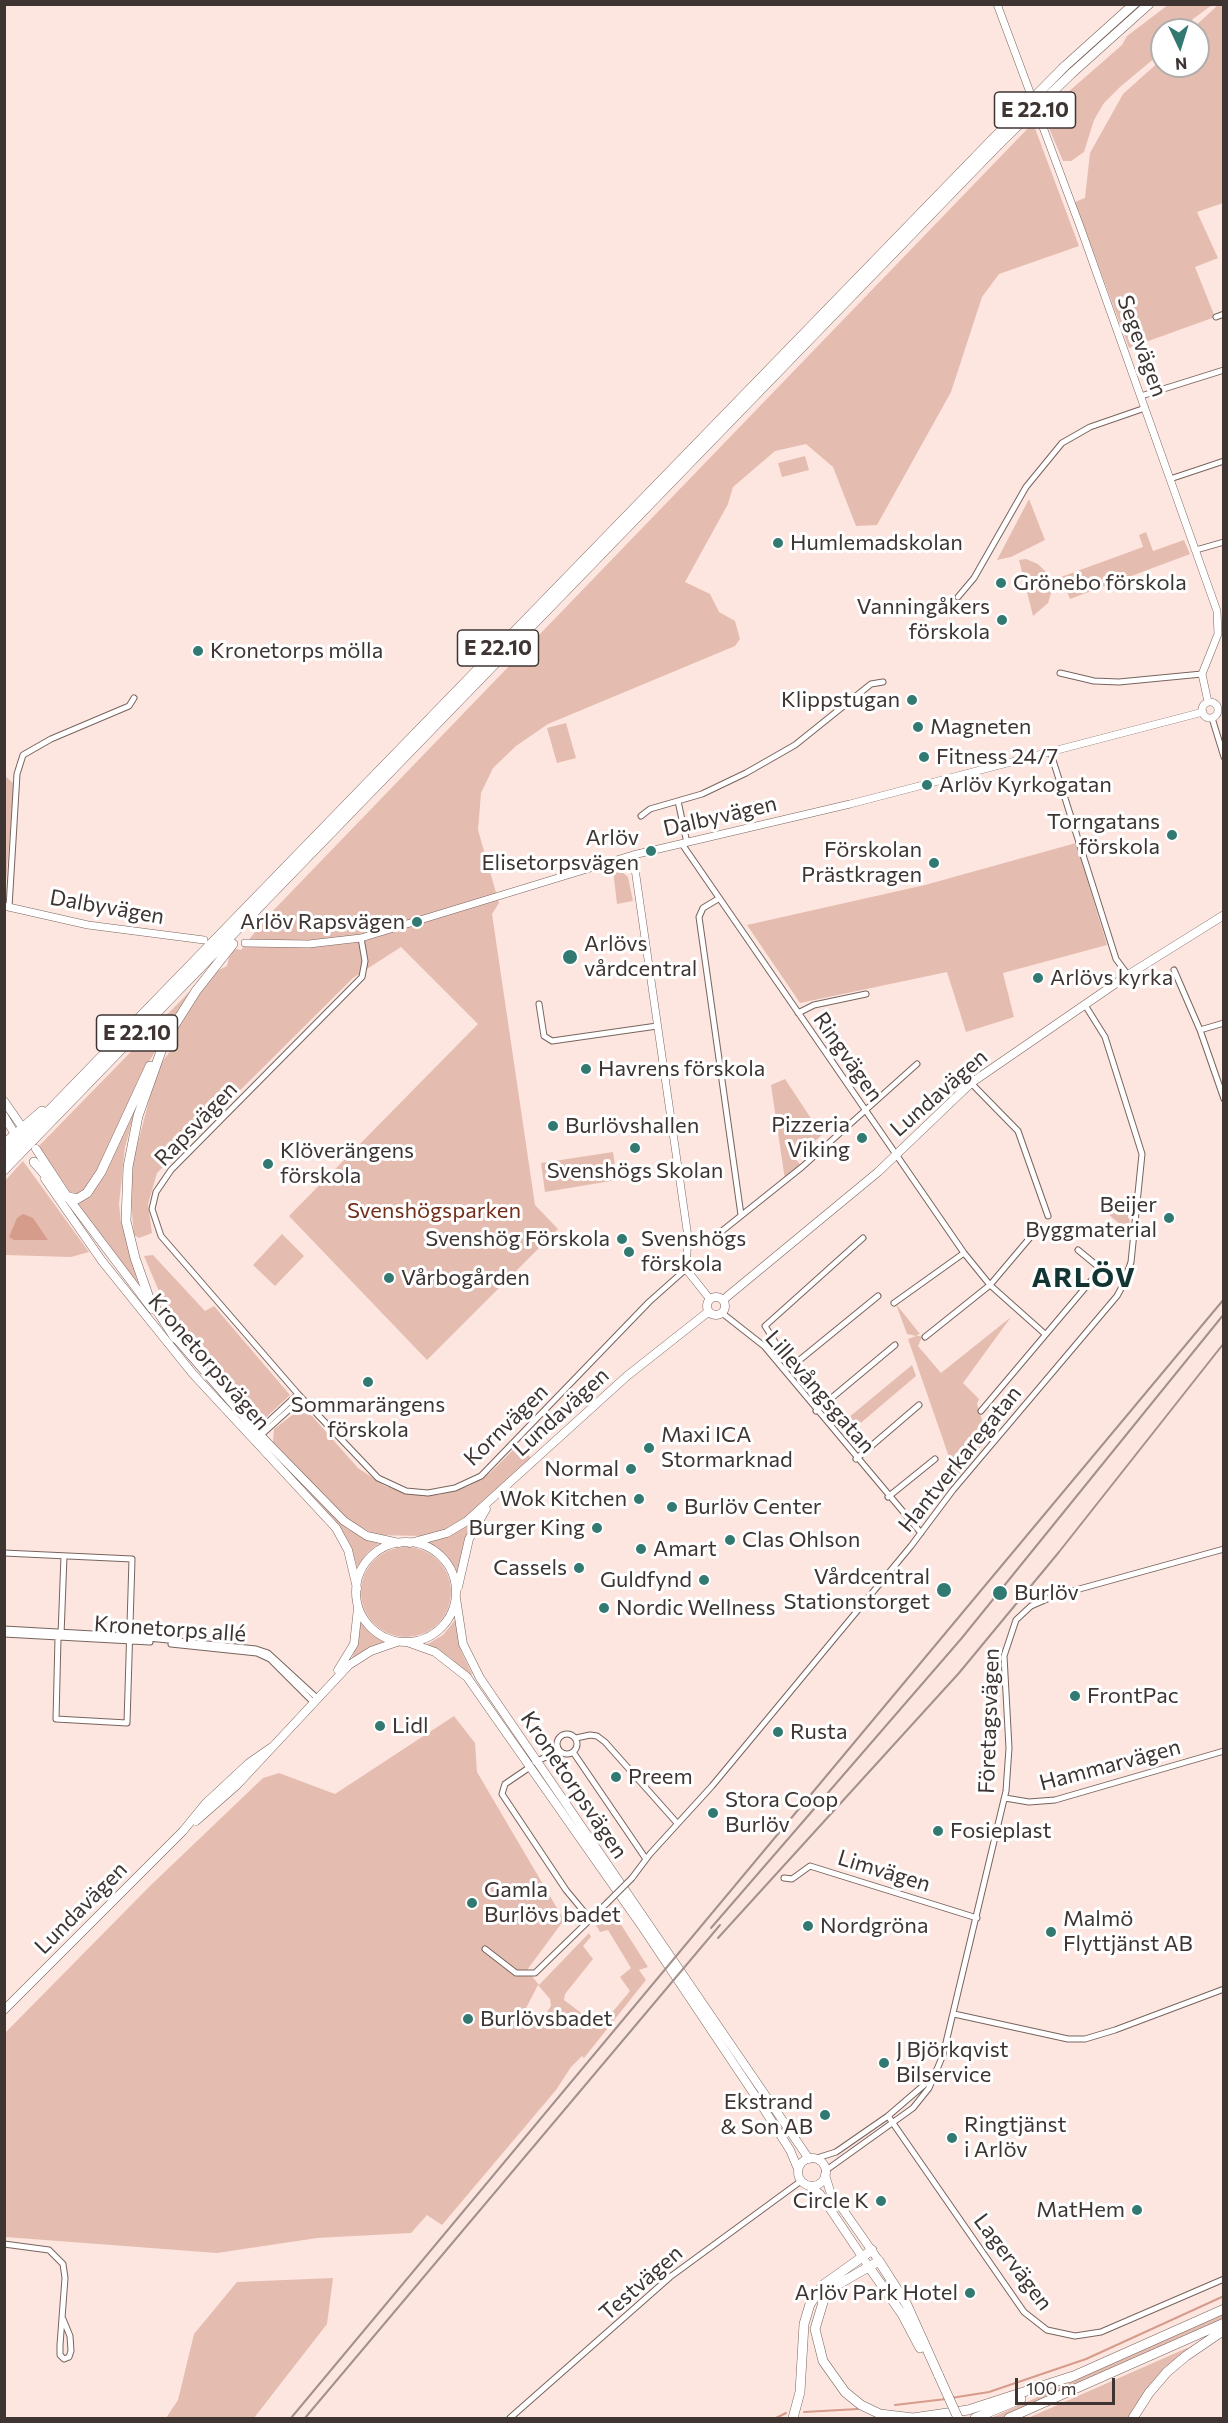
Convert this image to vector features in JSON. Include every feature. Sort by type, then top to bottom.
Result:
[{"type":"highway","name":"E 22.10","points":[[4,1157],[995,143],[1134,4]]},
{"type":"highway","name":"E 22.10","points":[[1068,70],[1149,4]]},
{"type":"highway","name":"E 22.10","points":[[4,1170],[272,897],[995,143]]},
{"type":"highway","points":[[31,1159],[57,1190],[69,1198],[82,1196],[95,1182],[142,1081],[165,1040],[208,975],[272,897]]},
{"type":"highway","points":[[165,1040],[136,1125],[126,1176],[125,1205],[129,1239],[141,1278],[149,1298],[175,1338]]},
{"type":"highway","points":[[4,1144],[72,1088]]},
{"type":"highway","points":[[793,2418],[800,2392],[804,2324],[810,2304],[823,2285],[872,2250]]},
{"type":"highway","points":[[953,2418],[937,2377],[907,2305],[879,2261],[832,2289],[819,2309],[815,2329],[819,2352],[827,2370],[840,2388],[861,2405],[895,2417],[931,2416],[968,2410],[1073,2376]]},
{"type":"highway","points":[[869,2266],[902,2314],[958,2418]]},
{"type":"highway","points":[[975,2418],[1224,2309]]},
{"type":"highway","points":[[1009,2418],[1224,2323]]},
{"type":"highway","points":[[1133,2418],[1149,2393],[1167,2372],[1186,2355],[1224,2330]]},
{"type":"main road","name":"Lundavägen","points":[[723,1300],[896,1154],[971,1083],[1128,975],[1224,915]]},
{"type":"main road","points":[[4,1101],[16,1128],[4,1116]]},
{"type":"main road","name":"Kronetorpsvägen","points":[[36,1149],[69,1198],[175,1338],[259,1434],[350,1526],[367,1536],[399,1543]]},
{"type":"main road","name":"Kronetorpsvägen","points":[[31,1159],[95,1252],[143,1313],[252,1440],[340,1533],[351,1556],[357,1588]]},
{"type":"main road","points":[[716,1296],[723,1300],[725,1308],[722,1313],[714,1315],[708,1312],[706,1305],[710,1298],[716,1296]]},
{"type":"main road","name":"Lundavägen","points":[[410,1543],[453,1530],[497,1496],[620,1383],[708,1312]]},
{"type":"main road","name":"Lundavägen","points":[[4,2010],[183,1831],[205,1804],[249,1763],[272,1747],[354,1661],[376,1649],[423,1639],[437,1631],[451,1614],[471,1533],[497,1496]]},
{"type":"main road","name":"Lundavägen","points":[[315,1701],[352,1649],[357,1628],[357,1588],[361,1571],[368,1561],[382,1549],[399,1543],[410,1543],[428,1548],[444,1559],[453,1576],[456,1596]]},
{"type":"main road","name":"Kronetorpsvägen","points":[[456,1596],[461,1636],[469,1658],[533,1765],[743,2077],[790,2150],[798,2169]]},
{"type":"main road","name":"Lundavägen","points":[[357,1601],[363,1617],[375,1631],[404,1642]]},
{"type":"main road","name":"Kronetorpsvägen","points":[[404,1642],[435,1652],[464,1673],[533,1765],[812,2159]]},
{"type":"main road","points":[[869,2266],[820,2194],[801,2181],[798,2169],[802,2162],[812,2159],[820,2161],[830,2192],[879,2261]]},
{"type":"main road","points":[[809,2186],[819,2184],[825,2173]]},
{"type":"street","name":"Segevägen","points":[[997,4],[1215,604],[1218,634],[1202,674]]},
{"type":"street","points":[[1216,317],[1224,314]]},
{"type":"street","points":[[1141,396],[1224,370]]},
{"type":"street","points":[[958,597],[974,578],[1026,487],[1062,443],[1090,427],[1145,408]]},
{"type":"street","points":[[1170,479],[1224,461]]},
{"type":"street","points":[[1196,550],[1224,542]]},
{"type":"street","points":[[1215,604],[1224,602]]},
{"type":"street","points":[[1060,673],[1094,681],[1119,682],[1202,674],[1208,702]]},
{"type":"street","points":[[641,816],[656,806],[678,801],[725,784],[777,756],[796,744],[871,684],[883,682]]},
{"type":"street","points":[[7,907],[17,774],[23,755],[51,739],[129,706],[134,698]]},
{"type":"street","points":[[1212,717],[1221,708],[1208,702],[1203,706],[1203,712],[1212,717],[1224,758]]},
{"type":"street","name":"Dalbyvägen","points":[[245,943],[309,944],[361,938],[633,855],[1051,754],[1203,712]]},
{"type":"street","points":[[1051,754],[1116,958],[1128,975]]},
{"type":"street","points":[[678,801],[685,843]]},
{"type":"street","name":"Ringvägen","points":[[685,843],[718,899],[964,1253],[990,1285],[1045,1334]]},
{"type":"street","points":[[633,855],[688,1237],[686,1269],[710,1298]]},
{"type":"street","points":[[718,899],[703,908],[699,918],[741,1215]]},
{"type":"street","name":"Dalbyvägen","points":[[7,907],[88,925],[204,940]]},
{"type":"street","name":"Rapsvägen","points":[[300,1396],[161,1236],[152,1209],[156,1192],[171,1170],[362,976],[365,961],[361,938]]},
{"type":"street","points":[[1174,970],[1200,1030],[1224,1099]]},
{"type":"street","points":[[798,1012],[813,1005],[866,994]]},
{"type":"street","points":[[539,1004],[544,1036],[552,1041],[657,1026]]},
{"type":"street","name":"Hantverkaregatan","points":[[485,1949],[516,1973],[535,1973],[632,1878],[645,1859],[712,1786],[921,1533],[953,1490],[1117,1296],[1128,1274],[1142,1154],[1105,1036],[1085,1005]]},
{"type":"street","points":[[1200,1030],[1224,1023]]},
{"type":"street","points":[[712,1239],[917,1064]]},
{"type":"street","points":[[971,1083],[1018,1131],[1048,1216]]},
{"type":"street","points":[[925,1337],[990,1285],[1040,1227]]},
{"type":"street","points":[[791,1367],[765,1326],[863,1238]]},
{"type":"street","points":[[981,1411],[1101,1269],[1078,1250]]},
{"type":"street","points":[[894,1304],[964,1253]]},
{"type":"street","name":"Kornvägen","points":[[300,1396],[378,1479],[406,1491],[455,1488],[481,1476],[489,1469],[649,1302],[686,1269]]},
{"type":"street","points":[[785,1372],[878,1296]]},
{"type":"street","name":"Lillevångsgatan","points":[[722,1313],[764,1346],[856,1460],[921,1533]]},
{"type":"street","points":[[816,1411],[895,1345]]},
{"type":"street","points":[[252,1440],[300,1396]]},
{"type":"street","points":[[856,1460],[919,1405]]},
{"type":"street","points":[[888,1497],[936,1459]]},
{"type":"street","name":"Företagsvägen","points":[[825,2173],[894,2123],[925,2096],[935,2073],[954,2014],[1005,1798],[1009,1748],[1004,1656],[1011,1630],[1022,1613],[1031,1606],[1054,1596],[1224,1549]]},
{"type":"street","points":[[4,1553],[132,1558],[127,1724],[56,1719],[64,1556]]},
{"type":"street","points":[[4,1629],[60,1636]]},
{"type":"street","name":"Kronetorps allé","points":[[4,1634],[129,1639],[256,1649],[268,1653],[315,1701]]},
{"type":"street","points":[[576,1738],[577,1746],[573,1752],[566,1754],[560,1751],[557,1745],[559,1737],[568,1733],[576,1738],[597,1736],[605,1742],[677,1823]]},
{"type":"street","points":[[560,1751],[533,1765],[505,1784],[502,1794],[566,1890],[590,1919]]},
{"type":"street","name":"Hammarvägen","points":[[1005,1798],[1029,1802],[1055,1800],[1224,1751]]},
{"type":"street","points":[[573,1752],[645,1859]]},
{"type":"street","name":"Limvägen","points":[[784,1878],[792,1879],[810,1866],[977,1918]]},
{"type":"street","points":[[954,2014],[1068,2039],[1084,2038],[1115,2030],[1224,1989]]},
{"type":"street","name":"Företagsvägen","points":[[812,2159],[836,2152],[888,2116],[920,2091],[935,2073]]},
{"type":"street","name":"Lagervägen","points":[[888,2116],[1017,2302],[1030,2318],[1047,2330],[1067,2335],[1101,2332],[1224,2279]]},
{"type":"street","name":"Testvägen","points":[[510,2418],[670,2277],[801,2181]]},
{"type":"street","points":[[4,2244],[49,2250],[63,2264],[63,2319],[60,2355],[64,2359],[69,2357],[71,2351],[70,2336],[63,2319]]},
{"type":"green space","points":[[1168,5],[1212,5],[1194,18],[1151,18]]},
{"type":"green space","points":[[1218,5],[1223,5],[1223,203],[1197,212],[1218,258],[1195,267],[1215,317],[1129,348],[1075,202],[1085,198],[1090,153],[1123,94],[1150,70],[1150,78],[1210,78],[1210,18],[1204,18]]},
{"type":"green space","points":[[1150,19],[1150,62],[1104,103],[1094,120],[1084,152],[1071,161],[1063,161],[1043,114],[1122,45],[1127,36]]},
{"type":"green space","name":"Svenshögsparken","points":[[1033,123],[1079,246],[999,274],[982,297],[951,392],[877,525],[856,526],[833,467],[806,444],[775,451],[733,487],[728,504],[685,582],[710,594],[719,612],[735,621],[740,639],[735,646],[548,724],[516,746],[493,768],[481,793],[478,830],[499,903],[492,914],[535,1205],[558,1229],[427,1360],[289,1216],[478,1024],[401,947],[353,978],[157,1173],[148,1204],[152,1233],[139,1238],[134,1235],[131,1202],[132,1166],[154,1081],[162,1062],[177,1042],[173,1035],[205,984],[217,971],[227,966],[230,953],[236,949],[241,950],[266,918]]},
{"type":"green space","points":[[805,456],[809,470],[782,477],[778,463]]},
{"type":"green space","points":[[1029,499],[1045,540],[1011,557],[997,560]]},
{"type":"green space","points":[[1146,532],[1153,551],[1184,540],[1190,554],[1070,599],[1061,577],[1143,547],[1139,535]]},
{"type":"green space","points":[[1026,559],[1038,564],[1048,574],[1052,590],[1048,603],[1033,616],[1019,560]]},
{"type":"green space","points":[[566,723],[576,758],[557,763],[547,728]]},
{"type":"green space","points":[[5,776],[13,783],[13,796],[5,895]]},
{"type":"green space","points":[[1076,843],[1107,945],[1003,973],[1014,1017],[966,1032],[947,972],[800,1003],[747,925],[925,885]]},
{"type":"green space","points":[[613,870],[621,871],[628,877],[633,901],[617,904]]},
{"type":"green space","points":[[194,987],[138,1080],[95,1178],[82,1192],[72,1195],[39,1146]]},
{"type":"green space","points":[[785,1079],[822,1135],[795,1158],[802,1167],[785,1180],[771,1085]]},
{"type":"green space","points":[[139,1096],[125,1147],[119,1204],[121,1222],[139,1287],[77,1203],[90,1195],[100,1182]]},
{"type":"green space","points":[[613,1152],[617,1180],[545,1192],[541,1163]]},
{"type":"green space","points":[[23,1161],[89,1252],[71,1257],[5,1255],[4,1182]]},
{"type":"green space","points":[[1131,1198],[1129,1232],[1100,1207]]},
{"type":"green space","points":[[282,1234],[304,1256],[275,1286],[253,1265]]},
{"type":"green space","points":[[153,1255],[205,1311],[214,1306],[290,1395],[261,1422],[198,1349],[161,1296],[144,1256]]},
{"type":"green space","points":[[896,1304],[920,1334],[916,1335],[922,1337],[918,1346],[941,1373],[1011,1317],[963,1383],[979,1399],[977,1404],[982,1420],[993,1432],[956,1477],[908,1339],[916,1336],[907,1334]]},
{"type":"green space","points":[[912,1365],[916,1376],[850,1432],[842,1423]]},
{"type":"green space","points":[[299,1410],[312,1416],[358,1468],[385,1486],[411,1494],[439,1495],[469,1486],[491,1472],[519,1444],[531,1458],[473,1513],[445,1531],[422,1536],[375,1535],[343,1516],[273,1442],[274,1429]]},
{"type":"green space","points":[[263,1444],[346,1528],[364,1538],[381,1542],[368,1552],[357,1567],[351,1546],[342,1530],[273,1458]]},
{"type":"green space","points":[[480,1513],[467,1537],[458,1575],[446,1555],[423,1541]]},
{"type":"green space","points":[[406,1547],[423,1551],[438,1560],[447,1575],[451,1592],[447,1609],[438,1624],[423,1633],[406,1637],[389,1633],[374,1624],[365,1609],[361,1592],[365,1575],[374,1560],[389,1551]]},
{"type":"green space","points":[[455,1620],[461,1651],[472,1674],[470,1676],[449,1657],[426,1645],[443,1635]]},
{"type":"green space","points":[[360,1622],[371,1634],[385,1643],[352,1658],[358,1641]]},
{"type":"green space","points":[[454,1716],[475,1743],[477,1772],[564,1920],[527,1970],[539,1985],[589,1933],[591,1937],[583,1946],[593,1959],[565,1994],[564,2000],[600,2027],[630,1991],[620,1977],[631,1968],[608,1930],[600,1932],[596,1925],[610,1913],[620,1923],[648,1967],[639,1970],[646,1980],[584,2058],[582,2056],[571,2067],[556,2090],[442,2225],[427,2215],[411,2233],[317,2238],[217,2253],[5,2237],[5,2033],[151,1885],[263,1778],[279,1773],[335,1794]],"holes":[[[538,1985],[550,1999],[551,2006],[540,2023],[525,2010]]]},
{"type":"green space","points":[[333,2278],[327,2324],[254,2418],[166,2418],[178,2400],[194,2334],[237,2282]]},
{"type":"green space","points":[[1223,2314],[1223,2319],[1002,2418],[991,2418]]},
{"type":"green space","points":[[1189,2349],[1166,2367],[1148,2387],[1129,2418],[1028,2418]]},
{"type":"shaded area","points":[[23,1214],[33,1218],[48,1240],[14,1240],[9,1237],[17,1218]]},
{"type":"waterway","points":[[951,2398],[989,2392],[1086,2359],[1224,2296]]},
{"type":"waterway","points":[[895,2405],[946,2399]]},
{"type":"waterway","points":[[804,2412],[858,2409]]},
{"type":"waterway","points":[[776,2418],[786,2413]]},
{"type":"railway","points":[[291,2418],[1224,1299]]},
{"type":"railway","points":[[711,1928],[961,1639],[1224,1314]]},
{"type":"railway","points":[[718,1938],[959,1673],[1059,1552],[1224,1343]]},
{"type":"railway","points":[[305,2418],[720,1925]]},
{"type":"place","name":"Humlemadskolan","points":[[778,543]]},
{"type":"place","name":"Grönebo förskola","points":[[1001,583]]},
{"type":"place","name":"Vanningåkers förskola","points":[[1002,620]]},
{"type":"place","name":"Kronetorps mölla","points":[[198,651]]},
{"type":"place","name":"Klippstugan","points":[[912,700]]},
{"type":"place","name":"Magneten","points":[[918,727]]},
{"type":"place","name":"Fitness 24/7","points":[[924,757]]},
{"type":"place","name":"Arlöv Kyrkogatan","points":[[927,785]]},
{"type":"place","name":"Torngatans förskola","points":[[1172,835]]},
{"type":"place","name":"Arlöv Elisetorpsvägen","points":[[651,851]]},
{"type":"place","name":"Förskolan Prästkragen","points":[[934,863]]},
{"type":"place","name":"Arlöv Rapsvägen","points":[[417,922]]},
{"type":"place","name":"Arlövs vårdcentral","points":[[570,957]]},
{"type":"place","name":"Arlövs kyrka","points":[[1038,978]]},
{"type":"place","name":"Havrens förskola","points":[[586,1069]]},
{"type":"place","name":"Burlövshallen","points":[[553,1126]]},
{"type":"place","name":"Pizzeria Viking","points":[[862,1138]]},
{"type":"place","name":"Svenshögs Skolan","points":[[635,1148]]},
{"type":"place","name":"Klöverängens förskola","points":[[268,1164]]},
{"type":"place","name":"Beijer Byggmaterial","points":[[1169,1218]]},
{"type":"place","name":"Svenshög Förskola","points":[[622,1239]]},
{"type":"place","name":"Svenshögs förskola","points":[[629,1252]]},
{"type":"place","name":"Vårbogården","points":[[389,1278]]},
{"type":"place","name":"Sommarängens förskola","points":[[368,1382]]},
{"type":"place","name":"Maxi ICA Stormarknad","points":[[649,1448]]},
{"type":"place","name":"Normal","points":[[631,1469]]},
{"type":"place","name":"Wok Kitchen","points":[[639,1499]]},
{"type":"place","name":"Burlöv Center","points":[[672,1507]]},
{"type":"place","name":"Burger King","points":[[597,1528]]},
{"type":"place","name":"Clas Ohlson","points":[[730,1540]]},
{"type":"place","name":"Amart","points":[[641,1549]]},
{"type":"place","name":"Cassels","points":[[579,1568]]},
{"type":"place","name":"Guldfynd","points":[[704,1580]]},
{"type":"place","name":"Vårdcentral Stationstorget","points":[[944,1590]]},
{"type":"place","name":"Burlöv","points":[[1000,1593]]},
{"type":"place","name":"Nordic Wellness","points":[[604,1608]]},
{"type":"place","name":"FrontPac","points":[[1075,1696]]},
{"type":"place","name":"Lidl","points":[[380,1726]]},
{"type":"place","name":"Rusta","points":[[778,1732]]},
{"type":"place","name":"Preem","points":[[616,1777]]},
{"type":"place","name":"Stora Coop Burlöv","points":[[713,1813]]},
{"type":"place","name":"Fosieplast","points":[[938,1831]]},
{"type":"place","name":"Gamla Burlövs badet","points":[[472,1903]]},
{"type":"place","name":"Nordgröna","points":[[808,1926]]},
{"type":"place","name":"Malmö Flyttjänst AB","points":[[1051,1932]]},
{"type":"place","name":"Burlövsbadet","points":[[468,2019]]},
{"type":"place","name":"J Björkqvist Bilservice","points":[[884,2063]]},
{"type":"place","name":"Ekstrand & Son AB","points":[[825,2115]]},
{"type":"place","name":"Ringtjänst i Arlöv","points":[[952,2138]]},
{"type":"place","name":"Circle K","points":[[881,2201]]},
{"type":"place","name":"MatHem","points":[[1137,2210]]},
{"type":"place","name":"Arlöv Park Hotel","points":[[970,2293]]},
{"type":"district","name":"ARLÖV","points":[[1084,1278]]}]
